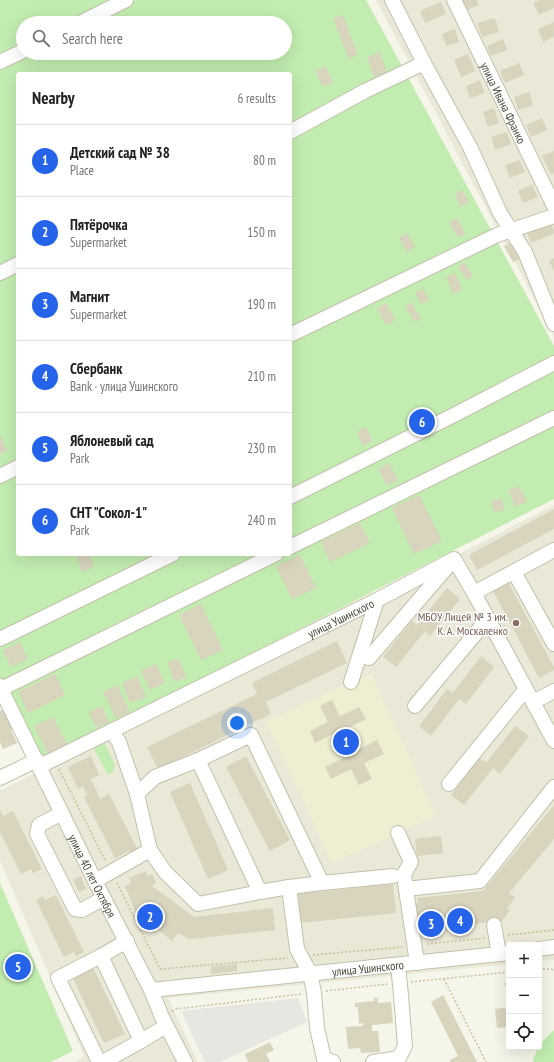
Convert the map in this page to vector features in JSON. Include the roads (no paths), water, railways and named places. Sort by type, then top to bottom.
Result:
[{"type":"street","points":[[94,16],[126,0]]},
{"type":"street","points":[[392,0],[424,63],[470,147],[500,212],[525,252],[554,324]]},
{"type":"street","name":"улица Ивана Франко","points":[[454,0],[554,206]]},
{"type":"street","points":[[0,62],[16,54]]},
{"type":"street","points":[[292,131],[365,91],[424,63]]},
{"type":"street","points":[[292,334],[497,235],[554,216]]},
{"type":"street","points":[[0,274],[16,265]]},
{"type":"street","points":[[292,495],[458,413],[554,363]]},
{"type":"street","points":[[292,546],[554,418]]},
{"type":"street","points":[[0,476],[16,468]]},
{"type":"street","points":[[474,593],[554,550]]},
{"type":"street","points":[[0,639],[170,556]]},
{"type":"street","points":[[1,687],[272,556]]},
{"type":"street","points":[[360,655],[369,658],[454,559],[489,620],[554,741]]},
{"type":"street","name":"улица Ушинского","points":[[0,778],[38,763],[54,759],[377,600],[454,559]]},
{"type":"street","points":[[514,572],[554,644]]},
{"type":"street","points":[[351,682],[377,600]]},
{"type":"street","points":[[415,706],[481,627],[489,620]]},
{"type":"street","name":"улица 40 лет Октября","points":[[1,687],[185,1062]]},
{"type":"street","points":[[450,784],[526,689]]},
{"type":"street","points":[[533,702],[554,691]]},
{"type":"street","points":[[112,731],[119,742],[137,794],[150,850],[165,872],[198,904],[322,882],[393,876]]},
{"type":"street","points":[[137,794],[155,777],[198,760],[250,735],[322,882]]},
{"type":"street","points":[[198,760],[260,892]]},
{"type":"street","points":[[406,889],[480,881],[554,787]]},
{"type":"street","points":[[62,813],[39,825],[37,834],[75,909],[82,910],[104,898]]},
{"type":"street","points":[[398,833],[411,862],[404,874],[417,963]]},
{"type":"street","points":[[96,881],[150,850]]},
{"type":"street","points":[[289,888],[297,949],[310,973],[314,993],[317,1028],[324,1059],[333,1062]]},
{"type":"street","points":[[495,931],[504,954]]},
{"type":"street","points":[[100,1062],[58,978],[101,956],[126,941]]},
{"type":"street","points":[[542,949],[554,947]]},
{"type":"street","name":"улица Ушинского","points":[[151,990],[504,954]]},
{"type":"street","points":[[101,956],[141,1041]]},
{"type":"street","points":[[373,1062],[399,1058],[405,1046],[398,965]]},
{"type":"street","points":[[103,1062],[141,1041],[164,1021]]},
{"type":"place","name":"СНТ \"Сокол-1\"","points":[[422,422]]},
{"type":"place","name":"МБОУ Лицей № 3 им. К. А. Москаленко","points":[[516,623]]},
{"type":"place","name":"Детский сад № 38","points":[[346,742]]},
{"type":"place","name":"Пятёрочка","points":[[150,917]]},
{"type":"place","name":"Сбербанк","points":[[460,921]]},
{"type":"place","name":"Магнит","points":[[431,924]]},
{"type":"place","name":"Яблоневый сад","points":[[18,967]]}]
